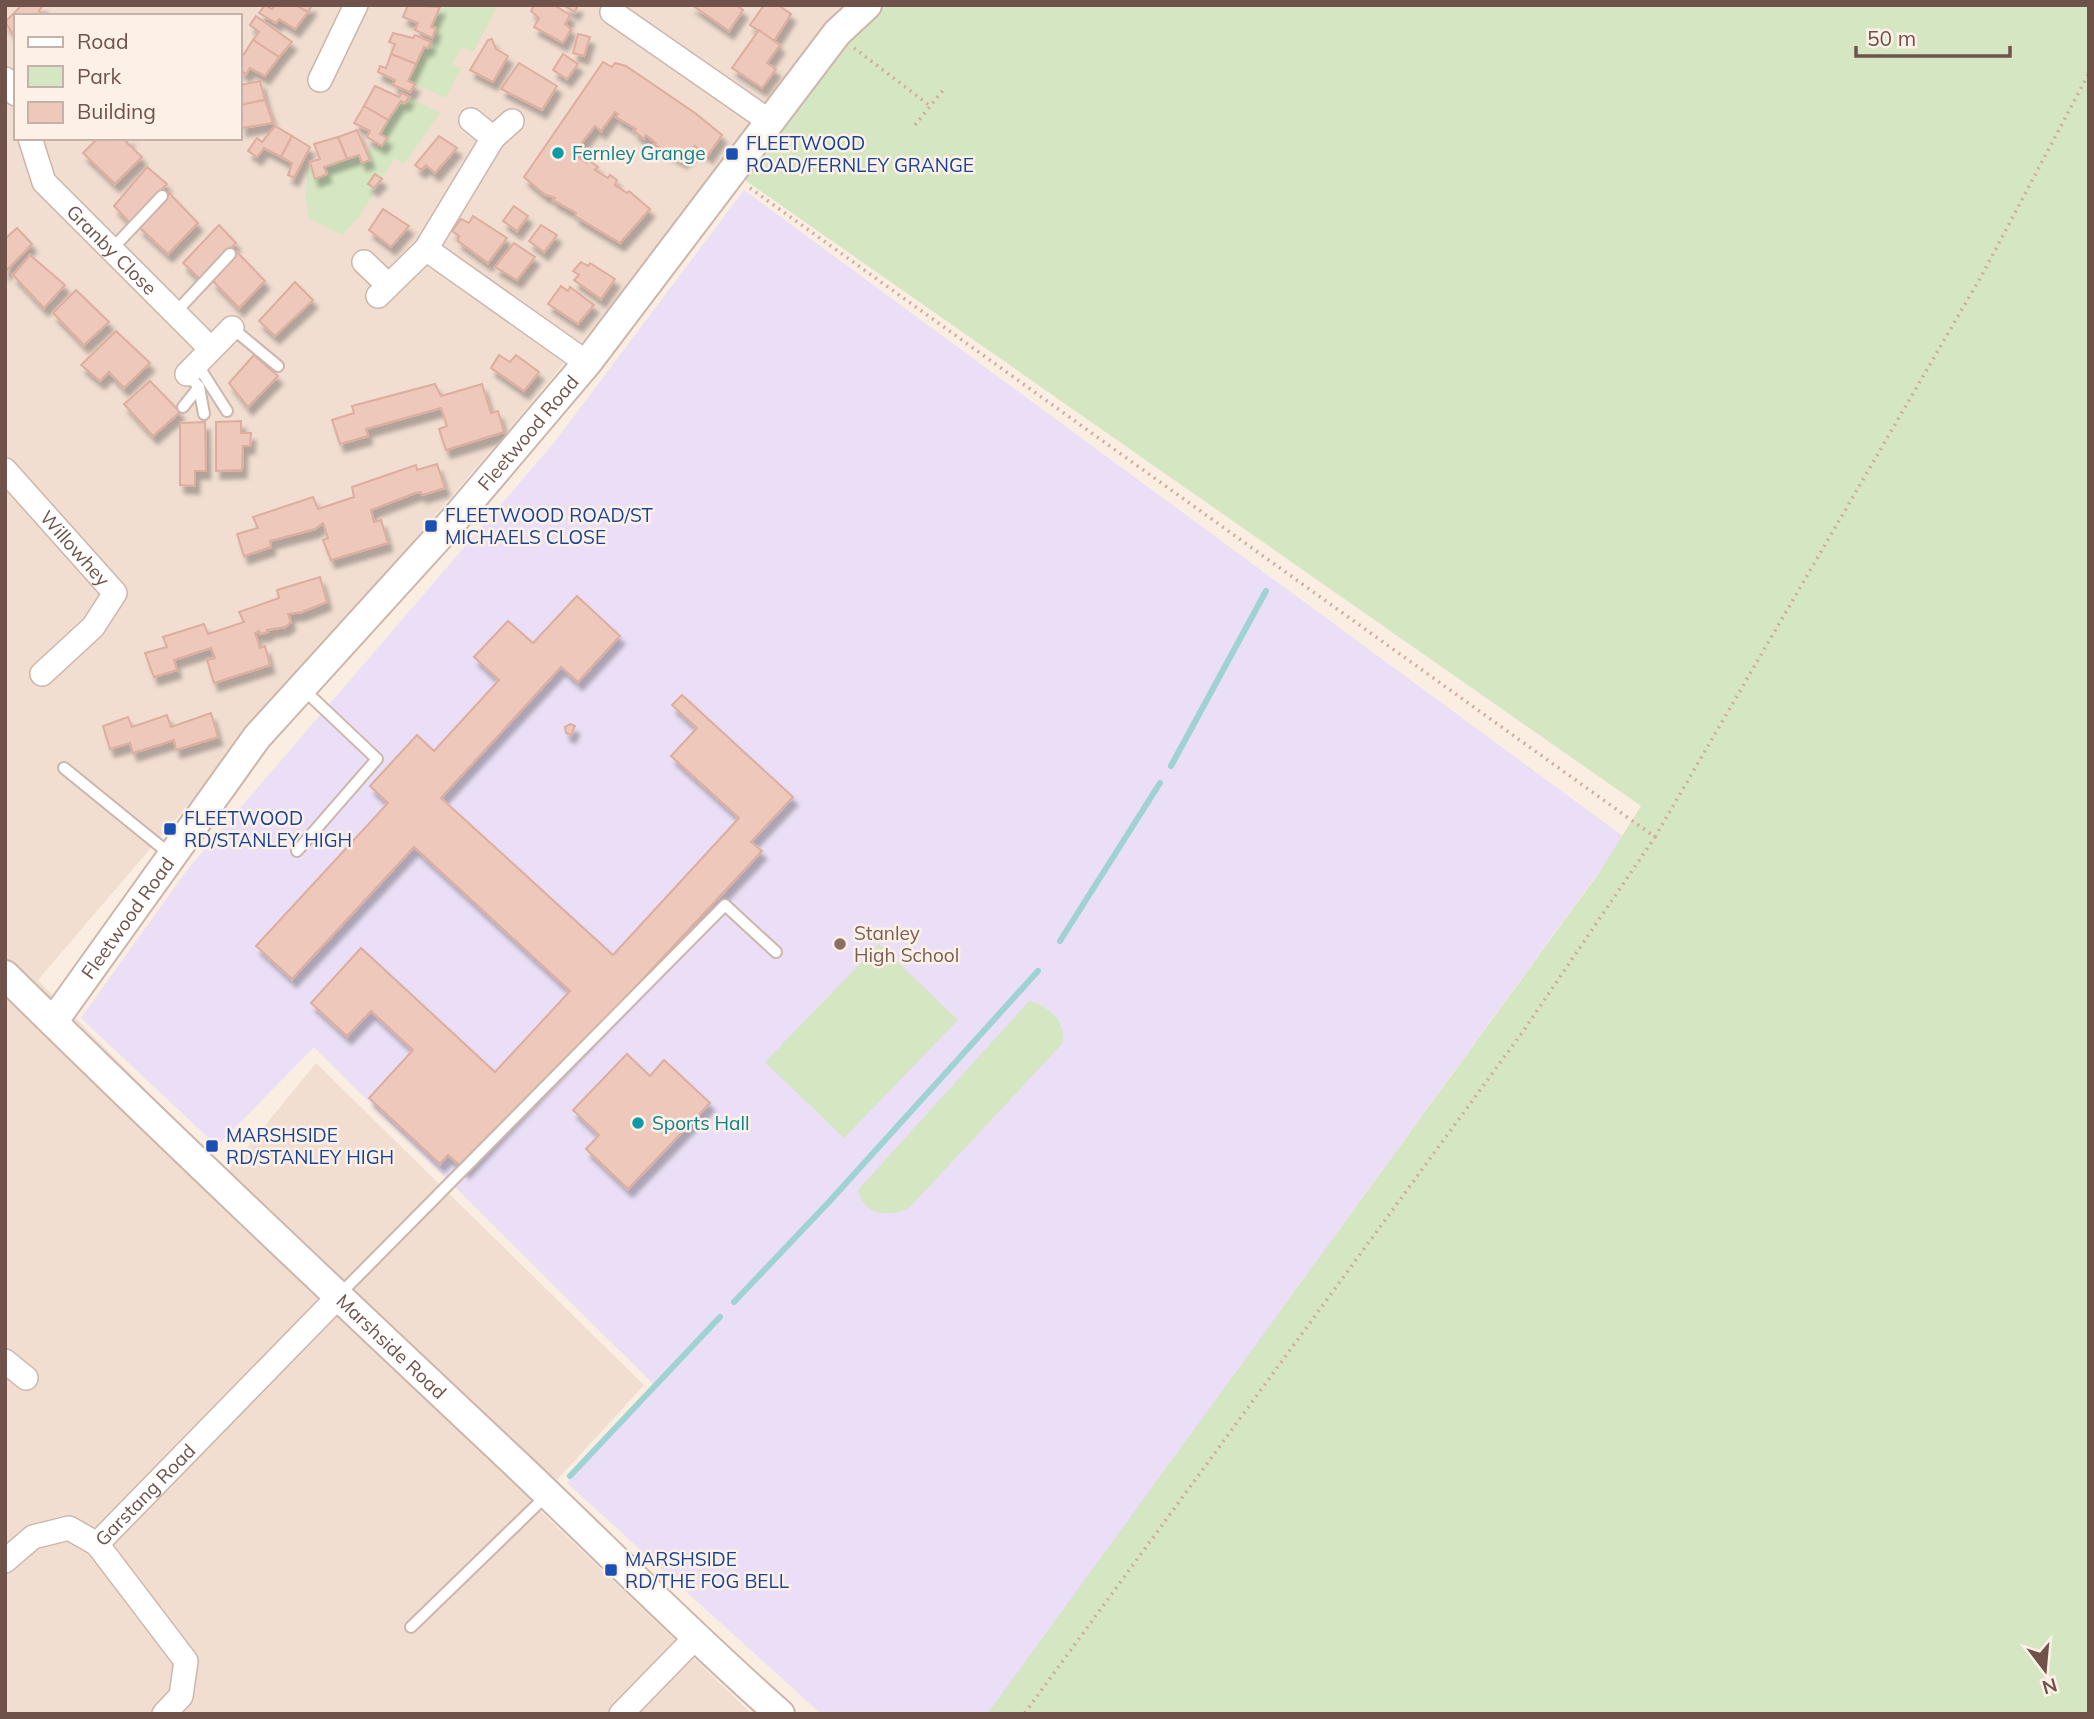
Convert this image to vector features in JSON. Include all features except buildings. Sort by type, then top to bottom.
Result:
[{"type":"street","points":[[320,80],[356,5]]},
{"type":"street","name":"Fleetwood Road","points":[[53,1022],[257,737],[454,520],[587,363],[837,33],[867,5]]},
{"type":"street","points":[[612,12],[769,121]]},
{"type":"street","points":[[471,120],[493,138]]},
{"type":"street","points":[[364,262],[383,290],[426,249],[493,138],[512,121]]},
{"type":"street","name":"Granby Close","points":[[31,140],[44,183],[175,313],[198,368]]},
{"type":"street","points":[[426,249],[587,363]]},
{"type":"street","points":[[198,368],[232,328]]},
{"type":"street","name":"Willowhey","points":[[9,484],[116,593],[93,627],[42,674]]},
{"type":"street","name":"Marshside Road","points":[[5,975],[695,1638],[780,1714]]},
{"type":"street","name":"Garstang Road","points":[[164,1714],[181,1696],[186,1661],[97,1544],[338,1296]]},
{"type":"street","points":[[5,1361],[26,1378]]},
{"type":"street","points":[[5,1561],[33,1537],[69,1528],[97,1544]]},
{"type":"street","points":[[621,1714],[695,1638]]},
{"type":"lane","points":[[111,250],[162,196]]},
{"type":"lane","points":[[175,313],[230,254]]},
{"type":"lane","points":[[232,328],[278,366]]},
{"type":"lane","points":[[183,407],[198,368]]},
{"type":"lane","points":[[198,368],[227,411]]},
{"type":"lane","points":[[198,368],[204,414]]},
{"type":"lane","points":[[297,851],[377,759],[302,688]]},
{"type":"lane","points":[[64,768],[173,856]]},
{"type":"lane","points":[[338,1296],[725,905],[776,952]]},
{"type":"lane","points":[[411,1627],[548,1494]]},
{"type":"path","points":[[837,33],[929,105]]},
{"type":"path","points":[[1024,1714],[1524,1030],[1655,837],[1982,275],[2089,73]]},
{"type":"path","points":[[915,125],[944,89]]},
{"type":"path","points":[[729,173],[1655,837]]},
{"type":"shaded area","points":[[5,5],[860,5],[522,414],[38,980],[227,1172],[316,1063],[644,1385],[534,1505],[752,1714],[5,1714]]},
{"type":"shaded area","name":"Stanley High School","points":[[744,190],[1624,837],[988,1714],[821,1714],[567,1483],[657,1388],[314,1047],[217,1146],[81,1018],[187,870],[553,444]]},
{"type":"green space","points":[[445,5],[498,5],[473,52],[462,47],[452,64],[461,68],[446,98],[408,81],[424,47],[428,48],[431,42],[433,44],[437,35],[434,33],[436,28],[431,27],[440,7],[443,9]]},
{"type":"green space","points":[[885,5],[2089,5],[2089,1714],[987,1714],[1598,874],[1641,806],[739,176],[843,41]]},
{"type":"green space","points":[[409,97],[440,113],[404,164],[394,158],[382,179],[374,174],[368,184],[374,188],[382,180],[359,217],[342,235],[309,219],[306,199],[307,168],[312,167],[315,179],[327,174],[324,167],[359,155],[362,163],[370,160],[367,150],[382,146],[380,134],[401,101],[405,103]]},
{"type":"green space","points":[[879,944],[958,1020],[844,1138],[765,1062]]},
{"type":"green space","points":[[1029,1001],[1055,1016],[1062,1029],[1062,1044],[909,1208],[885,1213],[865,1205],[858,1190]]},
{"type":"waterway","points":[[1171,766],[1266,591]]},
{"type":"waterway","points":[[1060,941],[1160,783]]},
{"type":"waterway","points":[[734,1302],[828,1203],[1038,971]]},
{"type":"waterway","points":[[570,1476],[720,1317]]},
{"type":"place","name":"Fernley Grange","points":[[558,153]]},
{"type":"place","name":"FLEETWOOD ROAD/FERNLEY GRANGE","points":[[732,154]]},
{"type":"place","name":"FLEETWOOD ROAD/ST MICHAELS CLOSE","points":[[431,526]]},
{"type":"place","name":"FLEETWOOD RD/STANLEY HIGH","points":[[170,829]]},
{"type":"place","name":"Stanley High School","points":[[840,944]]},
{"type":"place","name":"Sports Hall","points":[[638,1123]]},
{"type":"place","name":"MARSHSIDE RD/STANLEY HIGH","points":[[212,1146]]},
{"type":"place","name":"MARSHSIDE RD/THE FOG BELL","points":[[611,1570]]}]
